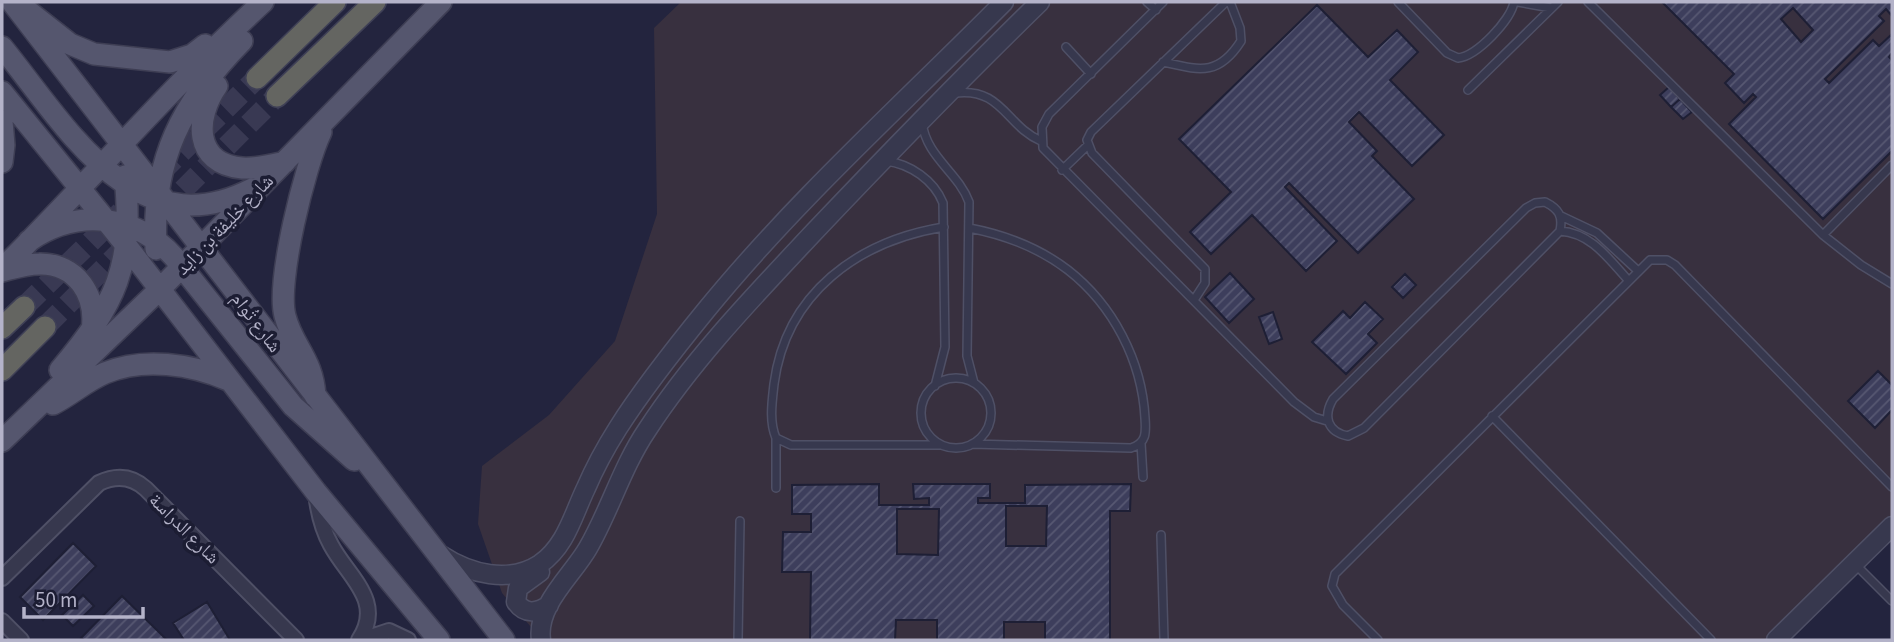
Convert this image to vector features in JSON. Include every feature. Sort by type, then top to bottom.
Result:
[{"type":"highway","points":[[257,78],[335,2]]},
{"type":"highway","points":[[277,96],[375,2]]},
{"type":"highway","points":[[2,328],[24,307]]},
{"type":"highway","points":[[2,370],[45,327]]},
{"type":"main road","points":[[13,2],[70,44],[86,52],[170,62],[192,55],[251,2]]},
{"type":"main road","name":"شارع تُوام","points":[[13,2],[160,198],[504,640]]},
{"type":"main road","points":[[2,270],[80,190],[121,143],[263,2]]},
{"type":"main road","points":[[160,289],[155,239],[170,143],[187,107],[207,78],[273,2]]},
{"type":"main road","name":"شارع خليفة بن زايد","points":[[2,441],[201,248],[441,2]]},
{"type":"main road","points":[[236,46],[229,67],[202,111],[203,137],[217,158],[232,166],[250,168],[285,162]]},
{"type":"main road","points":[[2,47],[100,167],[126,187],[190,204],[216,202],[243,194],[267,180]]},
{"type":"main road","points":[[2,92],[105,219],[125,234],[160,289],[228,380],[316,492],[439,640]]},
{"type":"main road","points":[[315,398],[308,361],[286,320],[283,299],[301,188],[313,151],[329,117]]},
{"type":"main road","points":[[2,121],[2,162]]},
{"type":"main road","points":[[29,415],[48,384],[92,331],[116,289],[125,234],[126,187],[121,143]]},
{"type":"main road","points":[[30,241],[64,223],[105,219]]},
{"type":"main road","points":[[125,234],[155,239],[182,267],[293,406],[331,442],[374,473]]},
{"type":"main road","points":[[2,270],[37,264],[66,270],[81,282],[91,300],[92,331]]},
{"type":"main road","points":[[29,415],[105,373],[127,367],[183,366],[228,380]]},
{"type":"street","points":[[549,605],[538,611],[528,611],[519,606],[516,593],[555,559],[598,463],[620,426],[707,309],[796,211],[1004,2]]},
{"type":"street","points":[[541,640],[541,628],[549,605],[594,537],[631,455],[659,412],[738,313],[879,161],[1040,2]]},
{"type":"street","name":"شارع الدراسة","points":[[2,578],[99,483],[113,478],[128,478],[146,489],[296,640]]},
{"type":"street","points":[[316,492],[326,535],[368,602],[368,619],[360,640]]},
{"type":"street","points":[[1776,640],[1892,526]]},
{"type":"street","points":[[435,552],[458,565],[488,575],[514,574],[538,565],[563,539]]},
{"type":"street","points":[[2,621],[21,640]]},
{"type":"street","points":[[360,640],[389,631],[408,640]]},
{"type":"lane","points":[[1147,2],[1156,10]]},
{"type":"lane","points":[[1163,2],[1049,114],[1042,127],[1041,141],[1047,155],[1294,402],[1314,416],[1327,421],[1339,434],[1357,434],[1560,231],[1561,216]]},
{"type":"lane","points":[[1062,170],[1087,145],[1091,132],[1163,62],[1228,2],[1240,28],[1241,41],[1217,66],[1201,71],[1163,62]]},
{"type":"lane","points":[[1398,2],[1452,56],[1470,54],[1511,13],[1516,2],[1550,8]]},
{"type":"lane","points":[[1468,90],[1558,2]]},
{"type":"lane","points":[[1588,2],[1823,235],[1861,265],[1892,284]]},
{"type":"lane","points":[[1066,47],[1091,74]]},
{"type":"lane","points":[[944,96],[965,92],[985,96],[1003,108],[1027,133],[1041,141]]},
{"type":"lane","points":[[921,118],[932,152],[965,192],[969,228],[967,356],[974,383]]},
{"type":"lane","points":[[1087,145],[1205,269],[1205,283],[1194,300]]},
{"type":"lane","points":[[879,161],[911,169],[934,187],[943,203],[945,347],[934,386],[922,405],[921,417],[925,428],[941,445]]},
{"type":"lane","points":[[1823,235],[1892,165]]},
{"type":"lane","points":[[1327,421],[1327,409],[1333,399],[1526,208],[1535,203],[1545,202],[1555,207],[1561,216],[1597,233],[1637,270]]},
{"type":"lane","points":[[776,488],[776,438],[772,422],[772,398],[782,352],[803,309],[818,290],[854,258],[874,246],[897,237],[944,227]]},
{"type":"lane","points":[[969,228],[997,233],[1047,255],[1069,270],[1106,309],[1132,356],[1140,382],[1146,434],[1141,443],[1143,477]]},
{"type":"lane","points":[[1560,231],[1581,235],[1591,242],[1628,280]]},
{"type":"lane","points":[[1378,640],[1339,600],[1332,580],[1340,568],[1637,270],[1657,258],[1675,265],[1892,486]]},
{"type":"lane","points":[[776,438],[791,445],[941,445],[962,448],[982,437],[991,414],[984,391],[974,383],[954,378],[934,386]]},
{"type":"lane","points":[[1492,416],[1711,640]]},
{"type":"lane","points":[[972,444],[1131,448],[1141,443]]},
{"type":"lane","points":[[738,640],[740,521]]},
{"type":"lane","points":[[1161,536],[1164,640]]},
{"type":"lane","points":[[1854,562],[1892,601]]},
{"type":"shaded area","points":[[681,2],[1892,2],[1892,517],[1765,640],[542,640],[502,593],[478,524],[482,466],[549,415],[615,341],[657,214],[654,28]]},
{"type":"building","points":[[1662,2],[1892,2],[1892,16],[1886,9],[1879,16],[1884,21],[1825,79],[1829,83],[1873,40],[1879,46],[1892,34],[1892,53],[1889,57],[1892,60],[1892,151],[1823,219],[1729,124],[1756,97],[1753,94],[1744,103],[1725,83],[1734,74]],"holes":[[[1793,8],[1813,30],[1801,42],[1781,19]]]},
{"type":"building","points":[[1317,5],[1368,57],[1397,30],[1418,52],[1390,80],[1444,135],[1412,166],[1359,112],[1349,122],[1377,151],[1372,156],[1414,199],[1358,253],[1289,183],[1285,187],[1337,241],[1306,271],[1252,215],[1211,254],[1190,232],[1231,192],[1179,139]]},
{"type":"building","points":[[1669,87],[1680,99],[1671,107],[1660,95]]},
{"type":"building","points":[[1680,99],[1692,112],[1683,119],[1671,107]]},
{"type":"building","points":[[1230,273],[1254,299],[1229,323],[1205,297]]},
{"type":"building","points":[[1405,274],[1416,285],[1403,298],[1392,287]]},
{"type":"building","points":[[1365,302],[1383,319],[1368,334],[1377,343],[1346,374],[1312,342],[1343,311],[1350,318]]},
{"type":"building","points":[[1273,312],[1282,339],[1269,344],[1259,317]]},
{"type":"building","points":[[1878,371],[1892,385],[1892,410],[1875,428],[1848,401]]},
{"type":"building","points":[[879,484],[879,505],[929,505],[929,498],[914,499],[913,484],[990,484],[990,498],[978,498],[978,503],[1025,503],[1025,485],[1131,484],[1130,511],[1110,511],[1110,640],[1045,640],[1045,622],[1004,622],[1004,640],[937,640],[937,620],[896,620],[895,640],[810,640],[811,572],[782,572],[783,532],[811,532],[811,514],[792,514],[792,485]],"holes":[[[1006,506],[1047,506],[1046,546],[1006,546]],[[897,509],[939,509],[938,555],[897,554]]]},
{"type":"building","points":[[73,543],[96,566],[43,620],[20,597]]},
{"type":"building","points":[[83,595],[94,606],[73,626],[62,615]]},
{"type":"building","points":[[122,596],[167,640],[81,638]]},
{"type":"building","points":[[207,602],[230,640],[184,640],[173,623]]},
{"type":"tunnel","points":[[159,174],[257,78]]},
{"type":"tunnel","points":[[161,212],[277,96]]},
{"type":"tunnel","points":[[24,307],[121,212]]},
{"type":"tunnel","points":[[45,327],[133,239]]}]
